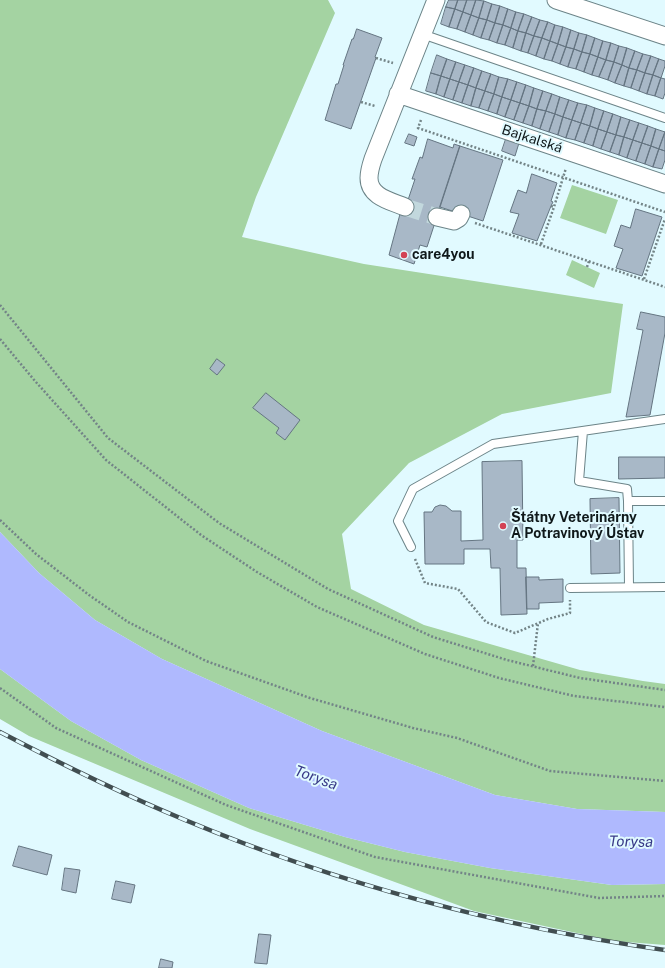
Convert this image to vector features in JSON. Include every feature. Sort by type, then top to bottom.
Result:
[{"type":"street","points":[[406,206],[379,197],[372,190],[368,178],[391,104],[436,0]]},
{"type":"street","points":[[556,0],[665,36]]},
{"type":"street","name":"Bajkalská","points":[[391,104],[572,152],[665,184]]},
{"type":"street","points":[[437,217],[454,221],[460,216]]},
{"type":"lane","points":[[422,34],[665,118]]},
{"type":"lane","points":[[411,547],[398,521],[413,489],[493,444],[665,419]]},
{"type":"lane","points":[[582,431],[579,481],[627,489],[629,587]]},
{"type":"lane","points":[[628,501],[665,500]]},
{"type":"lane","points":[[570,588],[665,586]]},
{"type":"path","points":[[376,58],[397,65]]},
{"type":"path","points":[[361,102],[391,104],[421,120],[418,128],[665,212]]},
{"type":"path","points":[[541,244],[552,207],[572,152]]},
{"type":"path","points":[[460,216],[665,286]]},
{"type":"path","points":[[644,279],[655,241],[665,219]]},
{"type":"path","points":[[587,267],[589,261]]},
{"type":"path","points":[[0,305],[108,438],[219,523],[335,592],[433,637],[507,660],[580,678],[665,690]]},
{"type":"path","points":[[0,339],[36,382],[106,460],[201,535],[257,572],[316,607],[425,654],[499,678],[574,696],[665,708]]},
{"type":"path","points":[[0,520],[36,554],[89,595],[128,622],[206,661],[310,698],[413,728],[457,738],[550,771],[665,781]]},
{"type":"path","points":[[411,547],[425,583],[458,589],[486,622],[515,633],[548,619],[570,613],[570,588]]},
{"type":"path","points":[[533,666],[538,623]]},
{"type":"path","points":[[0,688],[56,728],[226,805],[375,857],[599,898],[665,896]]},
{"type":"green space","points":[[0,0],[328,0],[335,13],[256,197],[242,237],[364,264],[623,304],[611,393],[502,414],[409,463],[342,534],[351,589],[424,625],[580,670],[665,684],[665,812],[577,809],[495,795],[322,731],[162,659],[95,620],[39,573],[0,532]]},
{"type":"green space","points":[[572,185],[618,200],[606,234],[560,218]]},
{"type":"green space","points":[[572,260],[600,273],[594,288],[566,275]]},
{"type":"green space","points":[[0,669],[71,721],[141,760],[249,808],[345,837],[405,852],[490,868],[612,885],[665,884],[665,945],[614,941],[474,911],[250,829],[29,736],[0,719]]},
{"type":"water","name":"Torysa","points":[[0,532],[39,573],[95,620],[162,659],[322,731],[495,795],[577,809],[665,812],[665,884],[612,885],[490,868],[405,852],[345,837],[249,808],[141,760],[71,721],[0,669]]},
{"type":"building","points":[[449,0],[458,0],[455,9],[446,7]]},
{"type":"building","points":[[458,0],[467,0],[463,12],[455,9]]},
{"type":"building","points":[[467,0],[476,0],[471,15],[463,12]]},
{"type":"building","points":[[476,0],[484,1],[479,18],[471,15]]},
{"type":"building","points":[[484,1],[492,4],[487,20],[479,18]]},
{"type":"building","points":[[492,4],[500,6],[495,23],[487,20]]},
{"type":"building","points":[[500,6],[508,9],[503,25],[495,23]]},
{"type":"building","points":[[446,7],[455,9],[449,27],[441,24]]},
{"type":"building","points":[[455,9],[463,12],[457,29],[449,27]]},
{"type":"building","points":[[508,9],[516,12],[511,28],[503,25]]},
{"type":"building","points":[[463,12],[471,15],[465,32],[457,29]]},
{"type":"building","points":[[516,12],[524,14],[518,31],[511,28]]},
{"type":"building","points":[[524,14],[532,17],[526,33],[518,31]]},
{"type":"building","points":[[471,15],[479,18],[473,35],[465,32]]},
{"type":"building","points":[[532,17],[540,20],[534,36],[526,33]]},
{"type":"building","points":[[479,18],[487,20],[481,38],[473,35]]},
{"type":"building","points":[[487,20],[495,23],[489,40],[481,38]]},
{"type":"building","points":[[540,20],[548,22],[542,38],[534,36]]},
{"type":"building","points":[[548,22],[555,25],[550,41],[542,38]]},
{"type":"building","points":[[495,23],[503,25],[497,43],[489,40]]},
{"type":"building","points":[[503,25],[511,28],[505,45],[497,43]]},
{"type":"building","points":[[555,25],[563,27],[558,44],[550,41]]},
{"type":"building","points":[[563,27],[571,30],[566,47],[558,44]]},
{"type":"building","points":[[511,28],[518,31],[513,48],[505,45]]},
{"type":"building","points":[[357,29],[382,38],[351,129],[325,120],[336,84],[338,84],[343,65]]},
{"type":"building","points":[[571,30],[579,33],[574,49],[566,47]]},
{"type":"building","points":[[518,31],[526,33],[521,51],[513,48]]},
{"type":"building","points":[[526,33],[534,36],[528,53],[521,51]]},
{"type":"building","points":[[579,33],[587,35],[582,52],[574,49]]},
{"type":"building","points":[[587,35],[595,38],[590,54],[582,52]]},
{"type":"building","points":[[534,36],[542,38],[536,56],[528,53]]},
{"type":"building","points":[[542,38],[550,41],[544,59],[536,56]]},
{"type":"building","points":[[595,38],[603,41],[598,57],[590,54]]},
{"type":"building","points":[[550,41],[558,44],[552,61],[544,59]]},
{"type":"building","points":[[603,41],[611,43],[606,60],[598,57]]},
{"type":"building","points":[[611,43],[619,46],[614,62],[606,60]]},
{"type":"building","points":[[558,44],[566,47],[560,64],[552,61]]},
{"type":"building","points":[[619,46],[627,48],[622,65],[614,62]]},
{"type":"building","points":[[566,47],[574,49],[568,67],[560,64]]},
{"type":"building","points":[[627,48],[635,51],[629,68],[622,65]]},
{"type":"building","points":[[574,49],[582,52],[576,69],[568,67]]},
{"type":"building","points":[[635,51],[643,54],[637,70],[629,68]]},
{"type":"building","points":[[582,52],[590,54],[584,72],[576,69]]},
{"type":"building","points":[[590,54],[598,57],[592,75],[584,72]]},
{"type":"building","points":[[643,54],[651,56],[645,73],[637,70]]},
{"type":"building","points":[[437,55],[447,59],[441,76],[431,73]]},
{"type":"building","points":[[651,56],[659,59],[653,75],[645,73]]},
{"type":"building","points":[[598,57],[606,60],[599,77],[592,75]]},
{"type":"building","points":[[447,59],[456,62],[450,79],[441,76]]},
{"type":"building","points":[[659,59],[665,61],[661,78],[653,75]]},
{"type":"building","points":[[606,60],[614,62],[608,80],[599,77]]},
{"type":"building","points":[[456,62],[465,65],[459,82],[450,79]]},
{"type":"building","points":[[614,62],[622,65],[615,83],[608,80]]},
{"type":"building","points":[[465,65],[474,68],[468,85],[459,82]]},
{"type":"building","points":[[622,65],[629,68],[624,86],[615,83]]},
{"type":"building","points":[[474,68],[482,71],[476,88],[468,85]]},
{"type":"building","points":[[629,68],[637,70],[631,88],[624,86]]},
{"type":"building","points":[[637,70],[645,73],[639,91],[631,88]]},
{"type":"building","points":[[482,71],[491,74],[485,91],[476,88]]},
{"type":"building","points":[[431,73],[441,76],[436,94],[426,91]]},
{"type":"building","points":[[645,73],[653,75],[647,94],[639,91]]},
{"type":"building","points":[[491,74],[499,77],[494,94],[485,91]]},
{"type":"building","points":[[653,75],[661,78],[655,96],[647,94]]},
{"type":"building","points":[[441,76],[450,79],[444,97],[436,94]]},
{"type":"building","points":[[499,77],[508,79],[502,97],[494,94]]},
{"type":"building","points":[[661,78],[665,79],[665,93],[663,99],[655,96]]},
{"type":"building","points":[[450,79],[459,82],[453,100],[444,97]]},
{"type":"building","points":[[508,79],[517,82],[511,100],[502,97]]},
{"type":"building","points":[[459,82],[468,85],[462,103],[453,100]]},
{"type":"building","points":[[517,82],[526,85],[520,103],[511,100]]},
{"type":"building","points":[[468,85],[476,88],[471,106],[462,103]]},
{"type":"building","points":[[526,85],[534,88],[529,106],[520,103]]},
{"type":"building","points":[[476,88],[485,91],[479,108],[471,106]]},
{"type":"building","points":[[534,88],[543,91],[537,109],[529,106]]},
{"type":"building","points":[[485,91],[494,94],[488,111],[479,108]]},
{"type":"building","points":[[543,91],[552,94],[546,111],[537,109]]},
{"type":"building","points":[[494,94],[502,97],[497,114],[488,111]]},
{"type":"building","points":[[552,94],[560,97],[555,114],[546,111]]},
{"type":"building","points":[[502,97],[511,100],[505,117],[497,114]]},
{"type":"building","points":[[560,97],[569,100],[563,117],[555,114]]},
{"type":"building","points":[[511,100],[520,103],[514,120],[505,117]]},
{"type":"building","points":[[569,100],[578,103],[572,120],[563,117]]},
{"type":"building","points":[[520,103],[529,106],[523,123],[514,120]]},
{"type":"building","points":[[578,103],[587,105],[581,123],[572,120]]},
{"type":"building","points":[[587,105],[595,108],[590,126],[581,123]]},
{"type":"building","points":[[529,106],[537,109],[532,126],[523,123]]},
{"type":"building","points":[[595,108],[604,111],[598,129],[590,126]]},
{"type":"building","points":[[537,109],[546,111],[540,129],[532,126]]},
{"type":"building","points":[[546,111],[555,114],[549,132],[540,129]]},
{"type":"building","points":[[604,111],[613,114],[607,132],[598,129]]},
{"type":"building","points":[[555,114],[563,117],[558,135],[549,132]]},
{"type":"building","points":[[613,114],[621,117],[616,135],[607,132]]},
{"type":"building","points":[[563,117],[572,120],[566,138],[558,135]]},
{"type":"building","points":[[621,117],[630,120],[624,137],[616,135]]},
{"type":"building","points":[[572,120],[581,123],[575,140],[566,138]]},
{"type":"building","points":[[630,120],[639,123],[633,140],[624,137]]},
{"type":"building","points":[[581,123],[590,126],[584,143],[575,140]]},
{"type":"building","points":[[639,123],[648,126],[642,143],[633,140]]},
{"type":"building","points":[[590,126],[598,129],[593,146],[584,143]]},
{"type":"building","points":[[648,126],[656,129],[651,146],[642,143]]},
{"type":"building","points":[[598,129],[607,132],[601,149],[593,146]]},
{"type":"building","points":[[656,129],[665,132],[659,149],[651,146]]},
{"type":"building","points":[[607,132],[616,135],[610,152],[601,149]]},
{"type":"building","points":[[665,132],[665,151],[659,149]]},
{"type":"building","points":[[409,134],[417,137],[414,146],[405,143]]},
{"type":"building","points":[[616,135],[624,137],[619,155],[610,152]]},
{"type":"building","points":[[624,137],[633,140],[627,158],[619,155]]},
{"type":"building","points":[[428,139],[453,148],[454,144],[460,146],[427,247],[420,245],[414,264],[389,255],[400,214],[403,215],[415,179],[412,179],[420,157],[422,158]]},
{"type":"building","points":[[506,139],[519,143],[515,156],[502,151]]},
{"type":"building","points":[[633,140],[642,143],[636,161],[627,158]]},
{"type":"building","points":[[642,143],[651,146],[645,164],[636,161]]},
{"type":"building","points":[[460,146],[503,160],[483,221],[440,207]]},
{"type":"building","points":[[651,146],[659,149],[653,167],[645,164]]},
{"type":"building","points":[[659,149],[665,151],[665,160],[662,169],[653,167]]},
{"type":"building","points":[[532,174],[557,183],[551,201],[553,202],[537,241],[512,233],[519,214],[510,212],[518,190],[526,193]]},
{"type":"building","points":[[636,209],[662,217],[642,276],[616,268],[623,249],[614,246],[621,225],[630,228]]},
{"type":"building","points":[[641,312],[665,317],[665,333],[650,415],[626,417],[643,330],[637,329]]},
{"type":"building","points":[[217,359],[225,365],[217,375],[210,369]]},
{"type":"building","points":[[266,393],[300,420],[285,440],[276,433],[279,428],[253,408]]},
{"type":"building","points":[[619,457],[665,457],[665,478],[619,479]]},
{"type":"building","name":"Štátny Veterinárny A Potravinový Ústav","points":[[522,461],[523,540],[517,540],[517,568],[526,568],[527,614],[501,615],[500,568],[491,568],[490,549],[464,549],[464,564],[425,564],[424,512],[432,512],[435,507],[440,505],[446,506],[452,511],[461,511],[461,541],[483,540],[482,462]]},
{"type":"building","points":[[619,498],[620,573],[591,574],[590,499]]},
{"type":"building","points":[[526,577],[539,577],[539,580],[563,579],[563,602],[539,603],[539,609],[527,609]]},
{"type":"building","points":[[19,846],[52,855],[47,875],[13,866]]},
{"type":"building","points":[[65,868],[80,870],[76,893],[62,890]]},
{"type":"building","points":[[116,881],[135,885],[131,903],[112,899]]},
{"type":"building","points":[[259,934],[271,935],[267,964],[255,963]]},
{"type":"building","points":[[161,959],[173,962],[172,968],[159,968]]},
{"type":"tunnel","points":[[405,207],[437,217]]},
{"type":"railway","points":[[0,732],[138,800],[243,843],[302,864],[361,883],[481,916],[542,929],[665,950]]},
{"type":"place","name":"care4you","points":[[404,255]]},
{"type":"place","name":"Štátny Veterinárny A Potravinový Ústav","points":[[503,526]]}]
